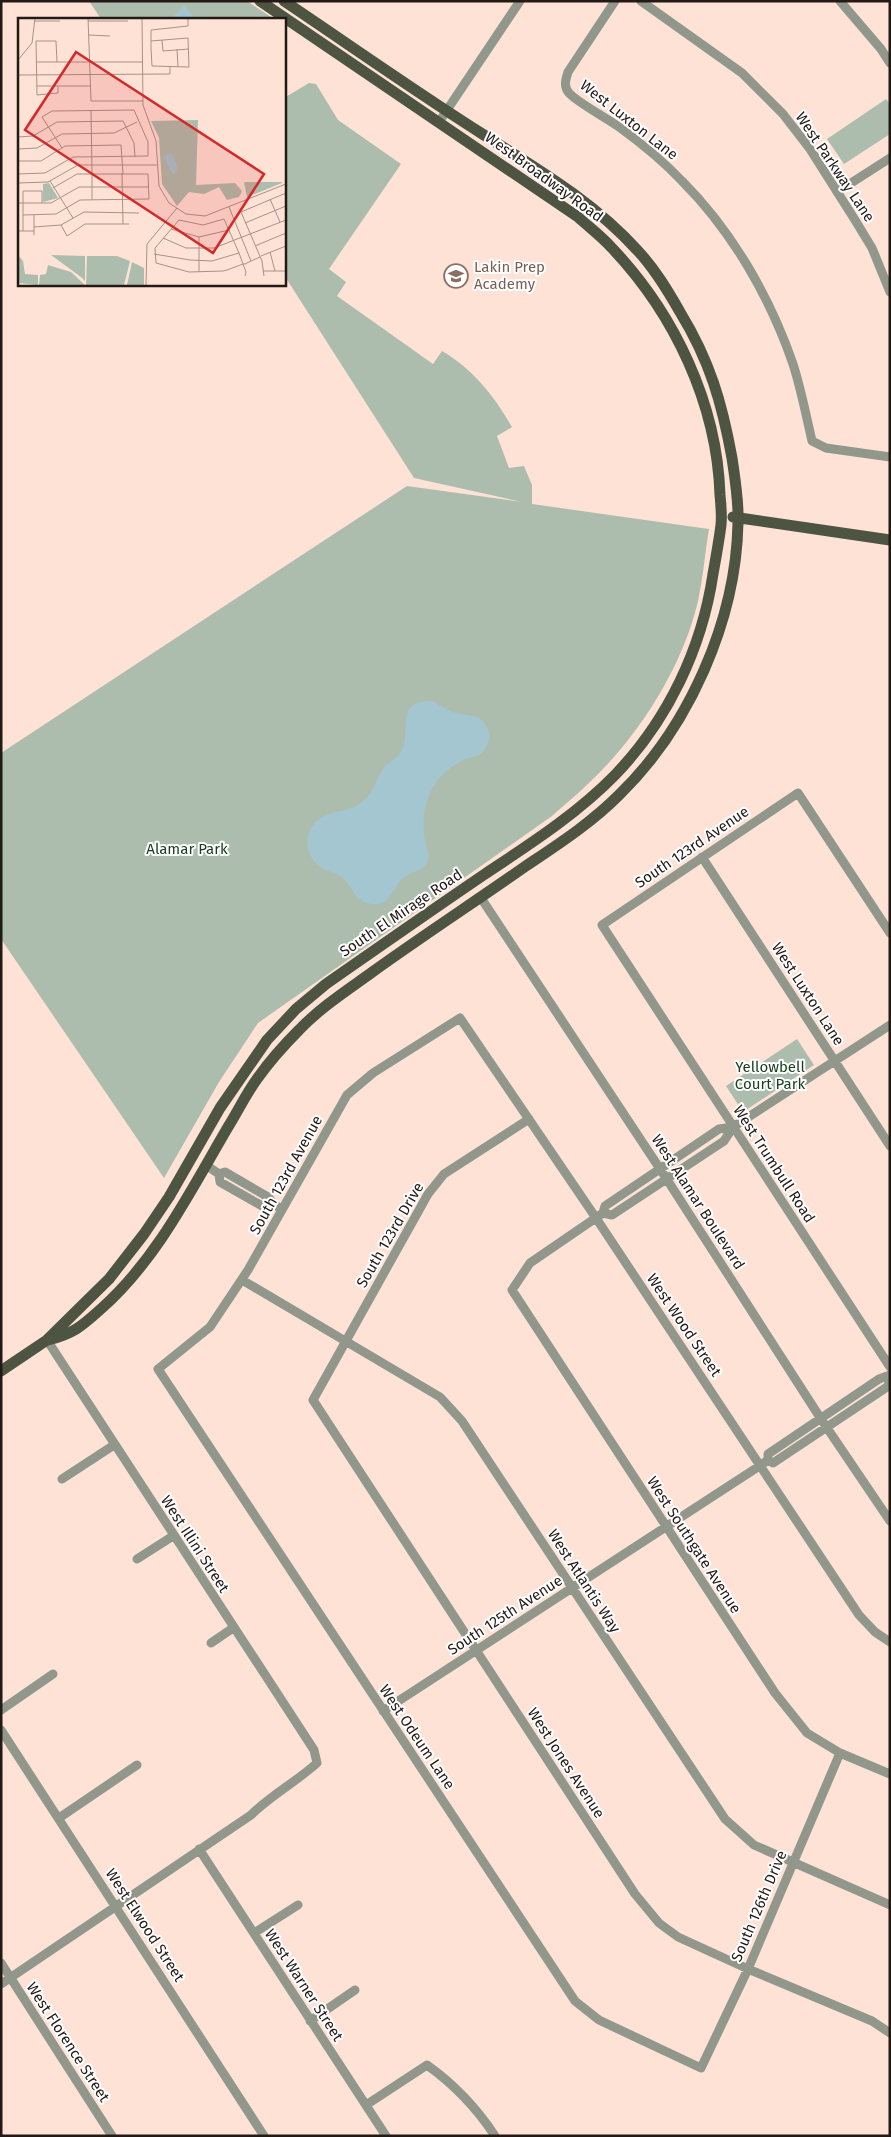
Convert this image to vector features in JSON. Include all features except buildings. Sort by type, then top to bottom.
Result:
[{"type":"main road","name":"West Broadway Road","points":[[284,1],[561,184],[600,214],[641,254],[666,288],[693,332],[710,369],[724,415],[734,471],[738,518]]},
{"type":"main road","name":"West Broadway Road","points":[[265,3],[578,217],[610,245],[636,275],[670,326],[688,360],[709,414],[719,464],[721,516]]},
{"type":"main road","points":[[721,516],[890,540]]},
{"type":"main road","name":"South El Mirage Road","points":[[1,1371],[47,1340],[109,1279],[144,1234],[169,1197],[243,1072],[266,1040],[296,1009],[326,984],[526,846],[591,798],[616,774],[641,743],[672,697],[690,661],[709,601],[721,516]]},
{"type":"main road","name":"South El Mirage Road","points":[[47,1340],[65,1336],[82,1326],[117,1294],[141,1268],[206,1166],[256,1080],[299,1030],[330,1002],[394,956],[587,824],[637,777],[658,750],[686,706],[704,670],[726,609],[736,554],[738,518]]},
{"type":"street","points":[[439,122],[520,1]]},
{"type":"street","name":"West Luxton Lane","points":[[615,1],[568,72],[565,83],[568,93],[619,127],[649,150],[683,181],[718,222],[743,260],[771,309],[793,364],[812,441],[826,448],[890,457]]},
{"type":"street","name":"West Parkway Lane","points":[[641,1],[742,73],[783,114],[810,149],[872,248],[890,292]]},
{"type":"street","points":[[840,1],[890,63]]},
{"type":"street","points":[[838,192],[890,158]]},
{"type":"street","name":"South 123rd Avenue","points":[[602,925],[798,793],[890,932]]},
{"type":"street","name":"West Luxton Lane","points":[[702,857],[890,1146]]},
{"type":"street","name":"West Alamar Boulevard","points":[[481,898],[660,1168],[821,1419],[890,1521]]},
{"type":"street","name":"West Trumbull Road","points":[[602,925],[890,1367]]},
{"type":"street","name":"South 123rd Avenue","points":[[158,1369],[210,1327],[242,1280],[347,1095],[373,1073],[460,1018]]},
{"type":"street","name":"West Wood Street","points":[[460,1018],[529,1119],[600,1215],[765,1463],[859,1615],[875,1632],[890,1642]]},
{"type":"street","points":[[734,1127],[720,1129],[660,1168],[604,1206],[600,1215],[612,1215],[724,1141],[734,1127],[835,1059],[890,1025]]},
{"type":"street","name":"South 123rd Drive","points":[[313,1400],[428,1194],[444,1174],[529,1119]]},
{"type":"street","points":[[206,1166],[219,1174],[220,1182],[264,1207],[274,1204],[282,1210]]},
{"type":"street","name":"West Southgate Avenue","points":[[600,1215],[530,1263],[512,1290],[775,1693],[807,1733],[840,1753],[890,1774]]},
{"type":"street","name":"West Atlantis Way","points":[[242,1280],[440,1397],[450,1406],[462,1421],[725,1819],[754,1845],[890,1905]]},
{"type":"street","name":"West Illini Street","points":[[47,1340],[172,1536],[314,1750],[317,1763],[306,1773],[263,1803],[251,1815],[199,1849]]},
{"type":"street","name":"West Odeum Lane","points":[[158,1369],[575,2001],[599,2020],[701,2068]]},
{"type":"street","name":"South 125th Avenue","points":[[765,1463],[768,1454],[879,1379],[890,1375]]},
{"type":"street","name":"South 125th Avenue","points":[[383,1711],[765,1463],[773,1463],[828,1428],[887,1387],[890,1382]]},
{"type":"street","name":"West Jones Avenue","points":[[313,1400],[635,1894],[659,1923],[678,1937],[748,1969],[872,2021],[890,2033]]},
{"type":"street","points":[[62,1479],[114,1445]]},
{"type":"street","points":[[136,1559],[172,1536]]},
{"type":"street","points":[[211,1643],[234,1628]]},
{"type":"street","points":[[1,1710],[53,1674]]},
{"type":"street","name":"West Elwood Street","points":[[1,1730],[264,2136]]},
{"type":"street","name":"South 126th Drive","points":[[701,2068],[748,1969],[791,1862],[840,1753]]},
{"type":"street","points":[[59,1818],[137,1765]]},
{"type":"street","points":[[1,1984],[199,1849]]},
{"type":"street","name":"West Warner Street","points":[[199,1849],[386,2136]]},
{"type":"street","points":[[254,1933],[298,1904]]},
{"type":"street","name":"West Florence Street","points":[[1,1963],[112,2136]]},
{"type":"street","points":[[310,2020],[355,1990]]},
{"type":"street","points":[[366,2105],[427,2064],[471,2102],[495,2136]]},
{"type":"green space","points":[[89,1],[247,1],[271,17],[270,18],[100,18]]},
{"type":"green space","name":"Alamar Park","points":[[309,83],[316,84],[338,120],[401,164],[329,269],[346,282],[337,296],[433,364],[442,351],[464,366],[482,384],[512,427],[497,436],[509,468],[524,466],[532,485],[532,504],[709,529],[698,601],[682,650],[657,698],[627,742],[592,780],[552,816],[258,1023],[219,1082],[164,1178],[1,939],[1,753],[407,486],[522,502],[414,478],[285,277],[285,97]]},
{"type":"green space","points":[[886,99],[890,104],[890,134],[844,164],[827,139]]},
{"type":"green space","name":"Yellowbell Court Park","points":[[797,1039],[814,1065],[743,1112],[726,1086]]},
{"type":"water","points":[[184,6],[195,18],[172,18]]},
{"type":"water","points":[[432,701],[452,712],[478,717],[488,729],[488,744],[482,753],[451,767],[433,787],[426,805],[423,823],[425,844],[429,855],[424,867],[405,877],[389,897],[379,904],[364,902],[342,877],[321,867],[312,859],[309,852],[308,836],[315,823],[321,818],[353,808],[366,799],[384,767],[397,757],[402,749],[405,740],[407,713],[411,707],[419,703]]},
{"type":"place","name":"Lakin Prep Academy","points":[[456,276]]}]
